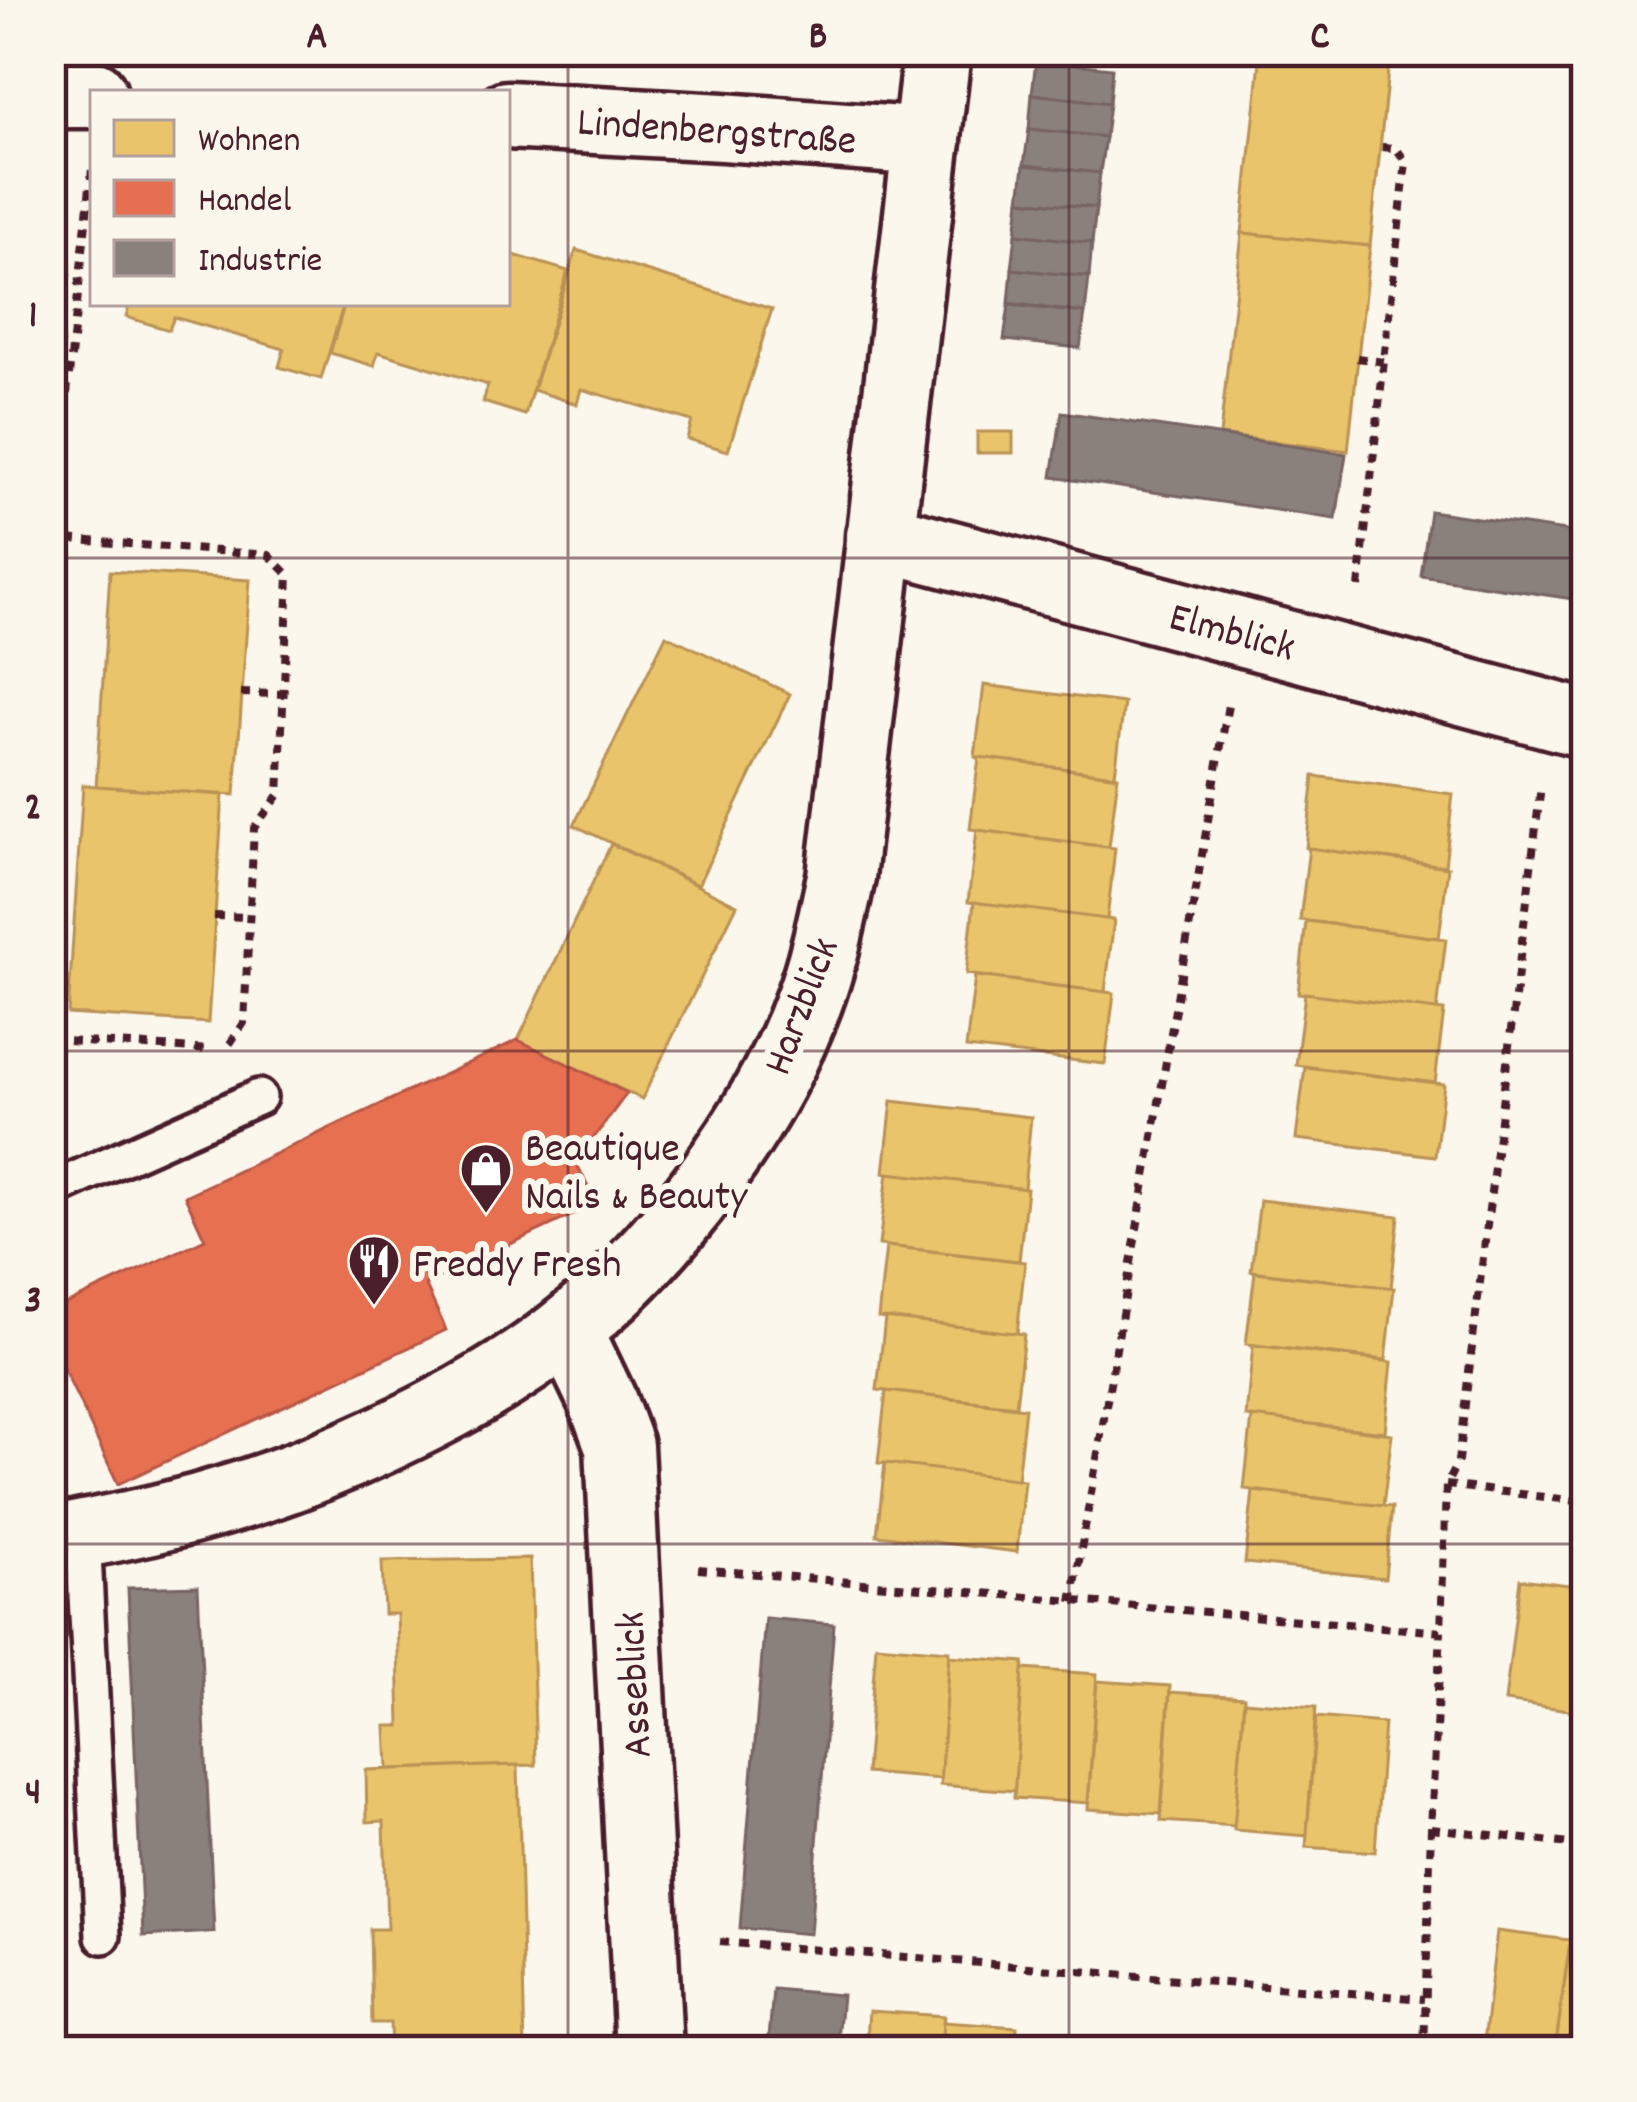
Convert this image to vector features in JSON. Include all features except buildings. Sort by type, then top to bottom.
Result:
[{"type":"street","name":"Harzblick","points":[[67,1537],[178,1515],[295,1478],[399,1432],[482,1388],[568,1329],[634,1269],[698,1194],[747,1124],[809,1000],[841,877],[937,51]]},
{"type":"street","points":[[51,94],[90,94]]},
{"type":"street","name":"Lindenbergstraße","points":[[510,115],[927,142]]},
{"type":"street","name":"Elmblick","points":[[880,536],[1569,720]]},
{"type":"street","name":"Asseblick","points":[[568,1329],[619,1446],[649,2051]]},
{"type":"lane","points":[[51,1190],[260,1096]]},
{"type":"lane","points":[[67,1537],[103,1936]]},
{"type":"path","points":[[1351,661],[1406,162],[1396,148],[1381,147]]},
{"type":"path","points":[[51,1040],[225,1050],[244,1023],[254,828],[279,795],[284,694],[289,575],[269,554],[51,538],[90,191]]},
{"type":"path","points":[[1357,358],[1384,362]]},
{"type":"path","points":[[1072,1602],[1240,632]]},
{"type":"path","points":[[241,693],[284,694]]},
{"type":"path","points":[[1424,2051],[1446,1485],[1458,1461],[1569,720]]},
{"type":"path","points":[[214,916],[249,917]]},
{"type":"path","points":[[1446,1485],[1586,1502]]},
{"type":"path","points":[[625,1567],[703,1569],[1441,1632]]},
{"type":"path","points":[[1431,1828],[1586,1846]]},
{"type":"path","points":[[643,1942],[702,1940],[1424,1999]]},
{"type":"place","name":"Beautique Nails & Beauty","points":[[486,1215]]},
{"type":"place","name":"Freddy Fresh","points":[[374,1307]]}]
